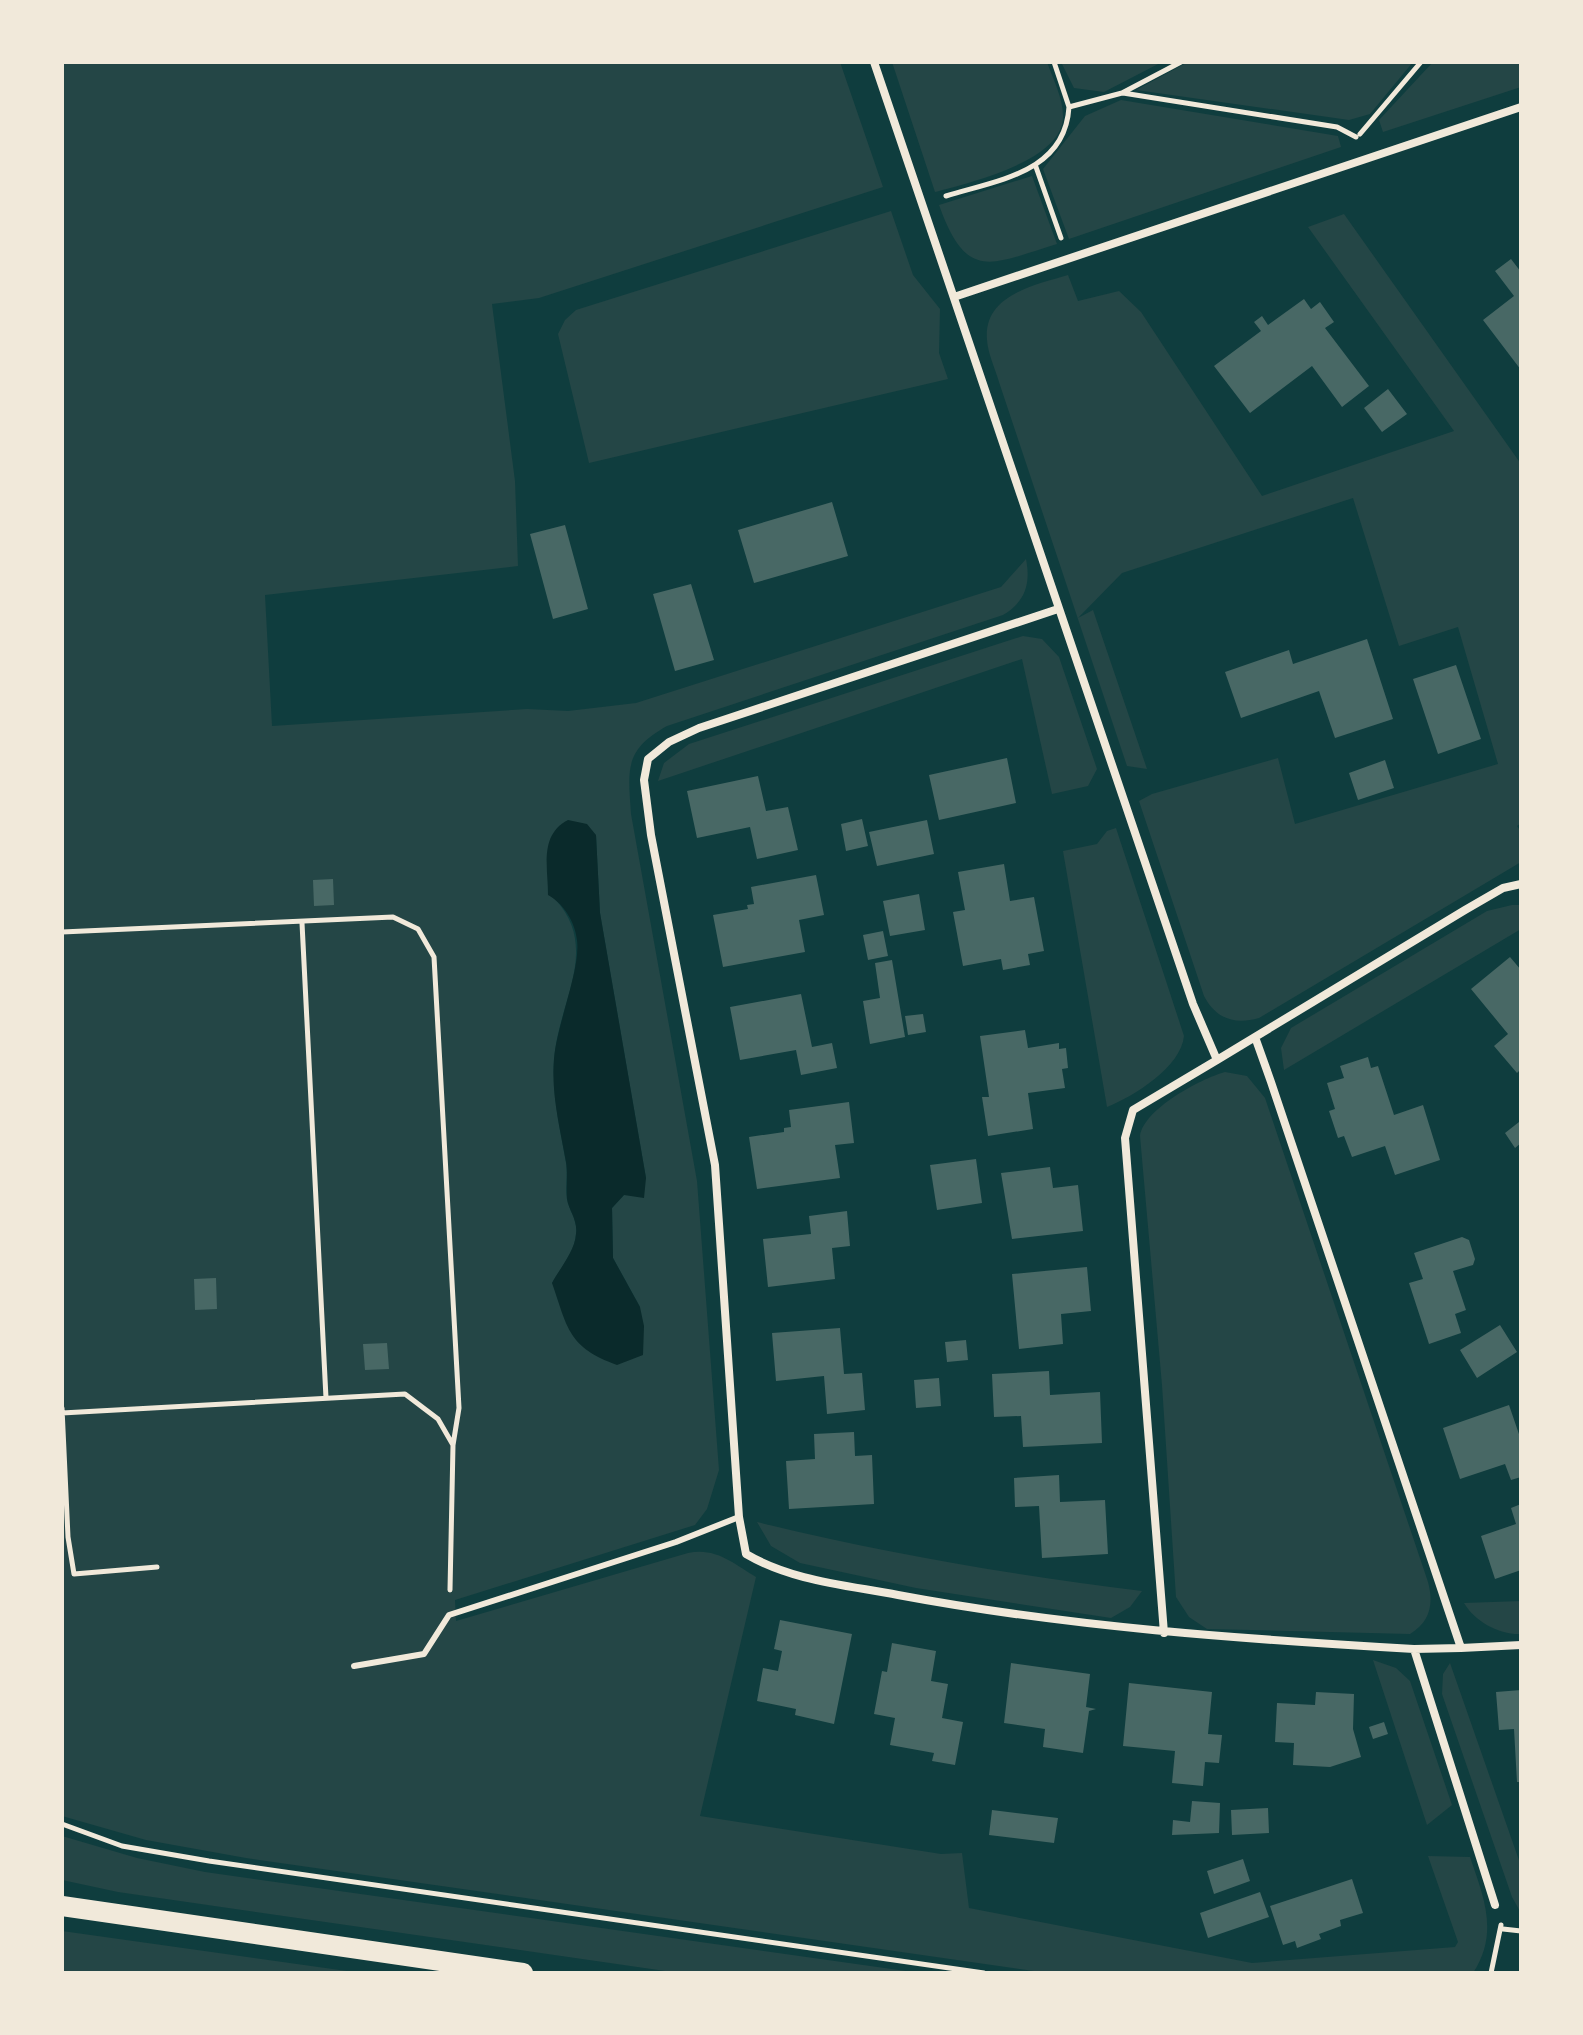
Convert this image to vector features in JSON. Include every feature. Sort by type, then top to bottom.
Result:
[{"type":"main road","points":[[62,1906],[523,1973]]},
{"type":"street","points":[[874,62],[1193,1004],[1217,1060]]},
{"type":"street","points":[[954,297],[1521,107]]},
{"type":"street","points":[[1058,609],[699,728],[669,742],[648,759],[644,780],[649,823],[715,1165],[739,1517],[746,1554],[791,1575],[981,1610],[1164,1633],[1414,1649],[1521,1645]]},
{"type":"street","points":[[1164,1633],[1125,1138],[1133,1110],[1477,902],[1503,888],[1521,884]]},
{"type":"street","points":[[1255,1037],[1461,1648]]},
{"type":"street","points":[[1414,1649],[1495,1905]]},
{"type":"lane","points":[[354,1666],[424,1654],[449,1615],[676,1542],[739,1517]]},
{"type":"path","points":[[922,203],[1036,167],[1068,124],[1069,107],[1054,62]]},
{"type":"path","points":[[1069,107],[1122,93],[1181,62]]},
{"type":"path","points":[[1356,137],[1421,62]]},
{"type":"path","points":[[1122,93],[1337,127],[1356,137],[1365,160]]},
{"type":"path","points":[[1036,167],[1069,259]]},
{"type":"path","points":[[62,932],[393,917],[418,929],[434,957],[459,1408],[453,1445],[449,1615]]},
{"type":"path","points":[[302,923],[326,1398]]},
{"type":"path","points":[[157,1567],[74,1574],[68,1537],[62,1411],[405,1394],[438,1419],[453,1445]]},
{"type":"path","points":[[62,1824],[122,1846],[209,1861],[984,1973]]},
{"type":"path","points":[[1491,1973],[1502,1929],[1521,1931]]},
{"type":"shaded area","points":[[62,62],[840,62],[883,187],[539,298],[492,304],[515,481],[518,566],[265,595],[272,726],[527,709],[568,711],[636,703],[1001,587],[1026,559],[1028,576],[1025,592],[1017,604],[1003,615],[667,726],[653,735],[636,753],[629,785],[631,814],[697,1181],[719,1470],[707,1509],[695,1525],[455,1600],[456,1621],[688,1553],[707,1552],[732,1562],[756,1577],[700,1816],[941,1854],[962,1853],[969,1908],[1252,1963],[1455,1947],[1458,1942],[1428,1856],[1470,1857],[1486,1915],[1487,1930],[1481,1958],[1473,1973],[1048,1973],[246,1858],[146,1840],[62,1816]],"holes":[[[596,836],[600,913],[646,1178],[638,1195],[624,1195],[612,1208],[613,1258],[640,1307],[552,1283],[570,1253],[576,1229],[567,1199],[567,1168],[554,1086],[557,1038],[576,957],[575,937],[568,918],[555,899]]]},
{"type":"shaded area","points":[[892,62],[1047,62],[1063,109],[1059,132],[1048,146],[1012,168],[935,192]]},
{"type":"shaded area","points":[[1061,62],[1162,62],[1104,92],[1074,88]]},
{"type":"shaded area","points":[[1188,62],[1413,62],[1370,114],[1349,120],[1136,90]]},
{"type":"shaded area","points":[[1433,62],[1521,62],[1521,87],[1383,132],[1379,120]]},
{"type":"shaded area","points":[[1121,100],[1338,136],[1341,147],[1069,239],[1043,169],[1085,116]]},
{"type":"shaded area","points":[[1032,176],[1057,244],[998,261],[971,257],[949,230],[939,205]]},
{"type":"shaded area","points":[[891,211],[913,275],[940,309],[939,353],[948,379],[589,463],[558,334],[565,320],[576,310]]},
{"type":"shaded area","points":[[1344,214],[1521,464],[1521,823],[1517,826],[1521,832],[1521,862],[1259,1018],[1234,1020],[1220,1015],[1204,996],[1139,801],[1152,794],[1278,758],[1295,824],[1498,764],[1458,627],[1399,646],[1353,498],[1122,573],[1078,618],[1093,610],[1147,769],[1127,766],[990,356],[988,325],[993,312],[1014,294],[1068,275],[1078,301],[1119,291],[1141,312],[1262,496],[1454,431],[1308,227]]},
{"type":"shaded area","points":[[1023,636],[1042,639],[1059,657],[1097,769],[1088,786],[1052,794],[1022,659],[658,781],[664,763],[689,744]]},
{"type":"shaded area","points":[[568,820],[587,824],[596,835],[600,913],[646,1178],[644,1198],[624,1195],[612,1208],[613,1258],[640,1307],[644,1326],[643,1355],[617,1365],[588,1351],[579,1343],[562,1313],[552,1283],[573,1247],[576,1229],[567,1199],[567,1167],[553,1072],[556,1045],[576,966],[577,940],[568,914],[548,895],[547,863],[553,834]]},
{"type":"shaded area","points":[[1116,828],[1184,1036],[1181,1048],[1165,1069],[1130,1096],[1107,1107],[1063,851],[1097,844],[1107,831]]},
{"type":"shaded area","points":[[1521,905],[1521,929],[1284,1070],[1281,1048],[1291,1028],[1487,911]]},
{"type":"shaded area","points":[[1225,1072],[1247,1076],[1265,1098],[1428,1582],[1431,1598],[1429,1612],[1422,1624],[1410,1634],[1207,1629],[1189,1617],[1176,1597],[1162,1385],[1140,1136],[1151,1116],[1175,1096]]},
{"type":"shaded area","points":[[757,1522],[948,1562],[1142,1591],[1130,1607],[1111,1618],[916,1588],[800,1563],[771,1546]]},
{"type":"shaded area","points":[[1521,1601],[1521,1634],[1489,1626],[1464,1603]]},
{"type":"shaded area","points":[[1373,1660],[1396,1668],[1410,1681],[1452,1805],[1427,1825]]},
{"type":"shaded area","points":[[1450,1663],[1521,1866],[1521,1913],[1512,1897],[1442,1694],[1443,1674]]},
{"type":"shaded area","points":[[62,1836],[137,1858],[205,1872],[920,1973],[679,1973],[118,1892],[62,1880]]},
{"type":"shaded area","points":[[62,1931],[361,1973],[62,1973]]},
{"type":"building","points":[[1511,259],[1521,272],[1521,370],[1483,320],[1514,296],[1495,271]]},
{"type":"building","points":[[1304,299],[1311,309],[1320,302],[1334,322],[1325,328],[1369,386],[1342,407],[1312,366],[1250,413],[1214,366],[1261,331],[1254,322],[1262,316],[1268,325]]},
{"type":"building","points":[[1388,389],[1407,414],[1382,432],[1364,408]]},
{"type":"building","points":[[832,502],[848,556],[754,583],[738,530]]},
{"type":"building","points":[[565,525],[588,609],[553,619],[530,534]]},
{"type":"building","points":[[691,584],[714,660],[675,671],[653,594]]},
{"type":"building","points":[[1367,639],[1393,719],[1335,738],[1319,691],[1241,718],[1225,672],[1289,650],[1293,664]]},
{"type":"building","points":[[1456,665],[1481,739],[1438,754],[1413,679]]},
{"type":"building","points":[[1007,758],[1016,803],[939,820],[929,775]]},
{"type":"building","points":[[1385,760],[1394,788],[1358,800],[1349,773]]},
{"type":"building","points":[[758,776],[766,811],[788,807],[798,850],[757,859],[750,827],[697,838],[687,791]]},
{"type":"building","points":[[862,819],[868,846],[846,851],[841,824]]},
{"type":"building","points":[[927,820],[934,854],[877,866],[869,832]]},
{"type":"building","points":[[1004,864],[1010,901],[1034,897],[1044,951],[1028,954],[1030,965],[1003,970],[1001,959],[963,966],[953,912],[965,910],[958,872]]},
{"type":"building","points":[[816,875],[824,915],[799,920],[805,952],[723,967],[713,915],[748,909],[747,905],[754,904],[751,887]]},
{"type":"building","points":[[333,879],[334,905],[314,906],[313,880]]},
{"type":"building","points":[[919,894],[925,930],[890,936],[883,901]]},
{"type":"building","points":[[883,931],[888,956],[868,960],[863,935]]},
{"type":"building","points":[[1510,957],[1521,970],[1521,1069],[1517,1073],[1494,1046],[1508,1034],[1471,989]]},
{"type":"building","points":[[892,960],[905,1037],[870,1044],[863,1001],[880,998],[875,963]]},
{"type":"building","points":[[801,994],[812,1047],[832,1043],[837,1068],[801,1075],[796,1050],[740,1060],[730,1007]]},
{"type":"building","points":[[923,1014],[926,1032],[908,1035],[905,1016]]},
{"type":"building","points":[[1025,1030],[1028,1048],[1059,1043],[1059,1049],[1066,1048],[1068,1068],[1062,1069],[1065,1088],[1028,1093],[1033,1129],[988,1136],[982,1097],[989,1097],[980,1036]]},
{"type":"building","points":[[1368,1057],[1371,1068],[1378,1066],[1394,1115],[1423,1105],[1440,1160],[1395,1175],[1385,1146],[1352,1157],[1344,1136],[1338,1138],[1329,1111],[1335,1109],[1327,1083],[1344,1078],[1340,1066]]},
{"type":"building","points":[[849,1102],[854,1143],[835,1145],[840,1178],[757,1189],[749,1137],[784,1132],[784,1128],[791,1127],[789,1110]]},
{"type":"building","points":[[1519,1122],[1521,1143],[1515,1148],[1505,1133]]},
{"type":"building","points":[[976,1159],[982,1203],[937,1210],[930,1165]]},
{"type":"building","points":[[1050,1167],[1053,1188],[1078,1185],[1083,1231],[1012,1239],[1001,1173]]},
{"type":"building","points":[[847,1211],[850,1246],[832,1248],[835,1279],[768,1287],[763,1239],[811,1234],[809,1216]]},
{"type":"building","points":[[1462,1237],[1469,1240],[1475,1259],[1473,1265],[1453,1271],[1466,1310],[1455,1314],[1461,1333],[1429,1344],[1409,1283],[1423,1279],[1414,1253]]},
{"type":"building","points":[[1087,1267],[1091,1311],[1061,1314],[1063,1344],[1019,1349],[1012,1274]]},
{"type":"building","points":[[216,1278],[217,1309],[195,1310],[194,1279]]},
{"type":"building","points":[[1500,1325],[1517,1352],[1477,1378],[1460,1350]]},
{"type":"building","points":[[840,1328],[844,1374],[862,1373],[865,1410],[827,1414],[824,1376],[776,1381],[772,1333]]},
{"type":"building","points":[[966,1340],[968,1360],[947,1362],[945,1342]]},
{"type":"building","points":[[387,1343],[389,1369],[365,1370],[363,1344]]},
{"type":"building","points":[[1049,1371],[1050,1395],[1100,1392],[1102,1443],[1023,1447],[1021,1416],[994,1417],[992,1374]]},
{"type":"building","points":[[939,1378],[941,1406],[916,1408],[914,1380]]},
{"type":"building","points":[[1509,1405],[1521,1440],[1521,1477],[1511,1480],[1505,1464],[1460,1479],[1443,1428]]},
{"type":"building","points":[[854,1432],[855,1456],[872,1455],[874,1504],[789,1509],[786,1461],[815,1459],[814,1434]]},
{"type":"building","points":[[1059,1475],[1060,1502],[1105,1500],[1108,1554],[1042,1558],[1039,1506],[1015,1507],[1014,1478]]},
{"type":"building","points":[[1521,1504],[1521,1570],[1495,1579],[1481,1536],[1516,1524],[1511,1508]]},
{"type":"building","points":[[780,1620],[852,1634],[834,1724],[795,1715],[796,1709],[757,1701],[763,1668],[778,1671],[782,1651],[774,1649]]},
{"type":"building","points":[[892,1643],[936,1651],[931,1681],[948,1684],[942,1718],[963,1722],[955,1765],[932,1761],[934,1753],[890,1745],[895,1718],[874,1714],[882,1671],[887,1672]]},
{"type":"building","points":[[1011,1663],[1090,1674],[1086,1707],[1096,1709],[1089,1711],[1083,1753],[1043,1747],[1045,1729],[1004,1723]]},
{"type":"building","points":[[1129,1683],[1212,1692],[1208,1734],[1222,1735],[1219,1763],[1205,1762],[1203,1786],[1172,1783],[1175,1751],[1123,1746]]},
{"type":"building","points":[[1521,1690],[1521,1782],[1517,1782],[1514,1729],[1499,1730],[1496,1692]]},
{"type":"building","points":[[1316,1692],[1354,1694],[1353,1729],[1361,1757],[1330,1767],[1293,1765],[1294,1743],[1275,1742],[1277,1703],[1315,1705]]},
{"type":"building","points":[[1384,1722],[1388,1734],[1373,1739],[1369,1727]]},
{"type":"building","points":[[1192,1801],[1220,1803],[1219,1833],[1172,1835],[1173,1820],[1190,1822]]},
{"type":"building","points":[[1268,1808],[1269,1833],[1232,1835],[1231,1810]]},
{"type":"building","points":[[992,1810],[1058,1818],[1054,1843],[989,1835]]},
{"type":"building","points":[[1243,1859],[1250,1881],[1214,1894],[1207,1871]]},
{"type":"building","points":[[1352,1879],[1363,1913],[1340,1920],[1341,1926],[1319,1934],[1321,1939],[1297,1948],[1295,1941],[1283,1945],[1270,1906]]},
{"type":"building","points":[[1260,1892],[1269,1917],[1208,1938],[1200,1913]]}]
